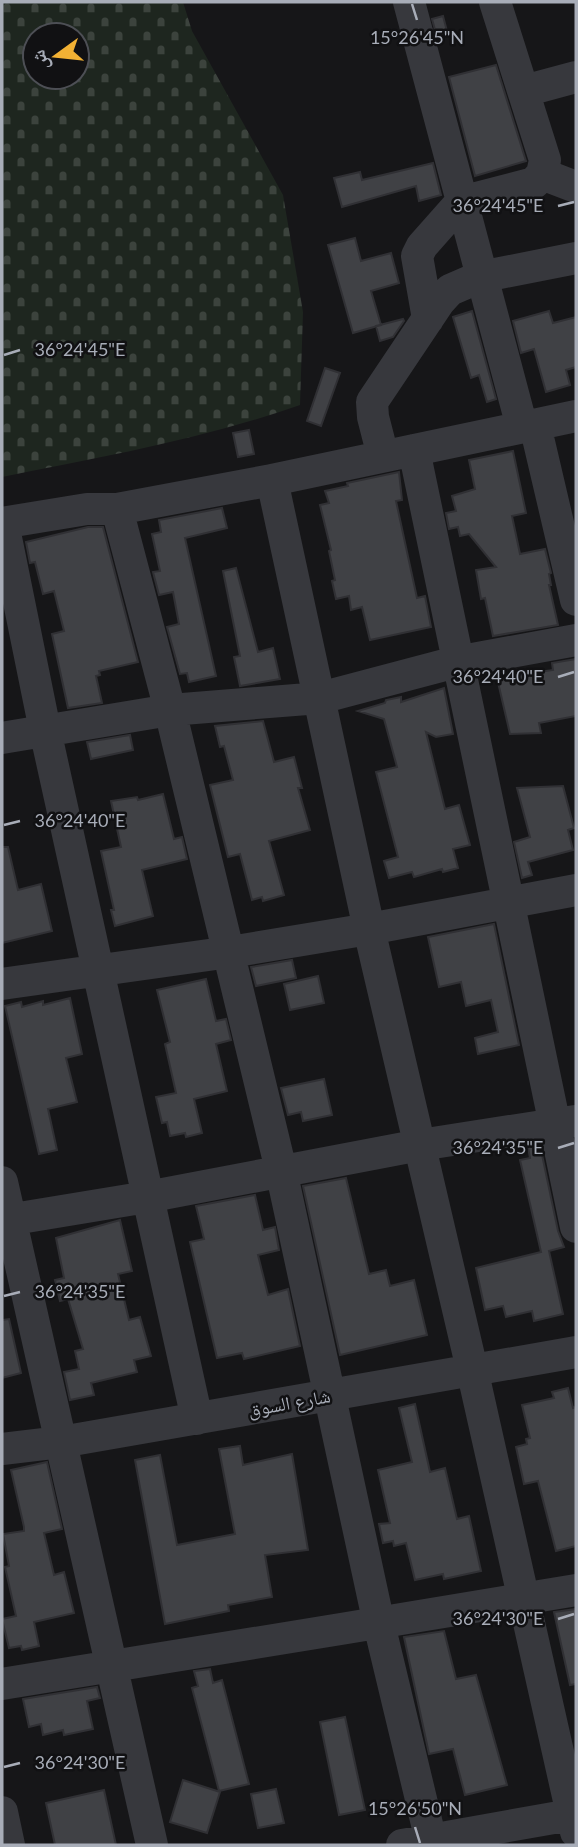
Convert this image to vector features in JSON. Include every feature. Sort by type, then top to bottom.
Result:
[{"type":"street","points":[[409,2],[481,277],[572,558],[576,600]]},
{"type":"street","points":[[428,319],[417,256],[422,246],[461,202],[534,183],[542,174],[545,160],[495,2]]},
{"type":"street","points":[[524,91],[576,77]]},
{"type":"street","points":[[542,174],[576,187]]},
{"type":"street","points":[[575,263],[481,277],[450,290],[439,302],[372,402],[373,417],[398,453],[456,663],[509,902],[566,1122],[576,1227]]},
{"type":"street","points":[[197,1419],[97,971],[2,523],[87,509],[117,509],[272,480],[576,416]]},
{"type":"street","points":[[117,509],[170,710],[281,1170],[379,1624],[422,1843],[575,1820],[369,929],[272,480]]},
{"type":"street","points":[[2,738],[170,710],[320,698],[456,663],[576,640]]},
{"type":"street","points":[[2,984],[230,952],[576,890]]},
{"type":"street","points":[[6,1220],[147,1197],[420,1145],[566,1122]]},
{"type":"street","points":[[2,1182],[6,1220],[61,1442],[152,1845]]},
{"type":"street","name":"شارع السوق","points":[[2,1449],[61,1442],[576,1352]]},
{"type":"street","points":[[2,1684],[576,1590]]},
{"type":"street","points":[[2,1812],[9,1845]]},
{"type":"green space","points":[[2,2],[183,2],[192,31],[283,195],[303,312],[300,405],[227,428],[2,477]]},
{"type":"building","points":[[443,16],[448,35],[437,37],[432,19]]},
{"type":"building","points":[[496,65],[526,161],[475,176],[449,77]]},
{"type":"building","points":[[433,163],[441,195],[419,201],[416,186],[342,207],[334,178],[360,172],[362,180]]},
{"type":"building","points":[[355,238],[361,261],[391,253],[399,283],[371,291],[381,325],[353,333],[328,245]]},
{"type":"building","points":[[472,311],[496,399],[487,402],[479,375],[471,378],[453,317]]},
{"type":"building","points":[[549,311],[553,323],[576,317],[576,367],[566,370],[570,385],[546,392],[534,349],[521,353],[513,321]]},
{"type":"building","points":[[403,319],[393,337],[380,341],[376,326]]},
{"type":"building","points":[[325,368],[340,373],[321,426],[307,421]]},
{"type":"building","points":[[249,430],[254,454],[238,457],[233,433]]},
{"type":"building","points":[[513,451],[526,513],[512,516],[520,554],[545,549],[551,573],[549,585],[558,625],[493,636],[485,598],[481,599],[476,570],[496,567],[469,534],[460,536],[458,527],[449,529],[446,513],[456,511],[452,496],[475,489],[469,460]]},
{"type":"building","points":[[399,472],[402,500],[396,501],[417,598],[425,596],[431,627],[370,640],[362,607],[351,610],[349,596],[336,599],[332,581],[335,580],[329,551],[331,550],[320,505],[329,503],[325,491],[348,486],[347,483]]},
{"type":"building","points":[[222,508],[227,528],[185,538],[216,676],[189,682],[187,673],[180,674],[167,627],[179,624],[173,592],[159,595],[153,572],[160,571],[152,534],[161,532],[159,520]]},
{"type":"building","points":[[88,527],[103,527],[138,662],[99,671],[100,675],[96,676],[102,703],[68,708],[52,634],[64,631],[54,591],[43,594],[35,562],[30,563],[26,542]]},
{"type":"building","points":[[236,568],[258,652],[273,648],[280,679],[240,686],[234,657],[240,656],[223,571]]},
{"type":"building","points":[[576,659],[576,716],[539,723],[541,733],[510,734],[497,678],[553,670],[552,663]]},
{"type":"building","points":[[444,688],[453,734],[436,737],[426,732],[445,809],[459,805],[470,845],[453,849],[458,868],[443,872],[442,869],[414,877],[412,872],[389,878],[384,861],[398,857],[376,772],[397,767],[384,719],[358,711],[385,703],[386,700],[401,697],[401,702]]},
{"type":"building","points":[[263,721],[274,762],[294,757],[302,788],[298,788],[310,830],[269,841],[284,895],[263,901],[262,897],[252,900],[240,854],[228,857],[210,785],[233,780],[224,746],[220,747],[215,726]]},
{"type":"building","points":[[130,735],[133,750],[91,759],[87,742]]},
{"type":"building","points":[[563,786],[574,828],[568,830],[573,850],[528,862],[532,875],[522,878],[514,842],[530,837],[517,788]]},
{"type":"building","points":[[163,794],[174,839],[182,837],[187,859],[142,870],[153,916],[115,926],[101,851],[121,847],[111,801],[137,797],[138,800]]},
{"type":"building","points":[[2,847],[8,847],[18,890],[41,884],[52,931],[2,943]]},
{"type":"building","points":[[494,924],[519,1045],[478,1054],[475,1038],[498,1032],[491,1000],[466,1006],[461,982],[439,987],[428,937]]},
{"type":"building","points":[[292,960],[296,978],[256,986],[251,967]]},
{"type":"building","points":[[318,976],[324,1003],[290,1010],[284,984]]},
{"type":"building","points":[[206,979],[216,1021],[226,1019],[231,1040],[216,1044],[227,1091],[194,1099],[202,1133],[186,1137],[185,1133],[170,1136],[167,1122],[162,1123],[156,1097],[176,1093],[165,1044],[170,1042],[157,990]]},
{"type":"building","points":[[70,998],[82,1054],[66,1058],[77,1102],[48,1109],[57,1150],[39,1154],[5,1006],[21,1002],[22,1007],[43,1001],[43,1005]]},
{"type":"building","points":[[324,1079],[332,1115],[303,1121],[301,1112],[288,1115],[281,1088]]},
{"type":"building","points":[[540,1145],[558,1231],[564,1247],[549,1251],[563,1314],[534,1321],[532,1311],[506,1317],[503,1306],[485,1310],[476,1268],[541,1252],[520,1160],[530,1158],[528,1147]]},
{"type":"building","points":[[346,1178],[369,1274],[386,1270],[390,1286],[414,1280],[427,1335],[340,1355],[303,1186]]},
{"type":"building","points":[[255,1195],[263,1230],[275,1227],[279,1250],[258,1255],[268,1295],[288,1289],[300,1346],[244,1359],[242,1353],[217,1358],[190,1242],[204,1239],[196,1206]]},
{"type":"building","points":[[120,1220],[132,1271],[118,1274],[129,1320],[140,1317],[151,1356],[134,1360],[137,1372],[91,1383],[94,1395],[70,1400],[64,1372],[79,1369],[75,1351],[83,1349],[68,1299],[60,1301],[55,1280],[64,1278],[56,1238]]},
{"type":"building","points":[[9,1319],[21,1373],[2,1378],[2,1320]]},
{"type":"building","points":[[568,1388],[573,1408],[576,1407],[576,1546],[556,1551],[538,1481],[524,1484],[516,1447],[527,1444],[526,1439],[530,1438],[522,1405],[554,1398],[552,1392]]},
{"type":"building","points":[[415,1404],[430,1472],[445,1468],[457,1519],[469,1516],[481,1571],[444,1579],[443,1574],[415,1580],[406,1543],[394,1546],[393,1541],[383,1543],[379,1524],[390,1523],[378,1470],[412,1462],[399,1408]]},
{"type":"building","points":[[240,1446],[243,1465],[292,1454],[308,1550],[265,1555],[272,1597],[228,1605],[229,1611],[165,1624],[135,1460],[160,1455],[177,1545],[235,1534],[219,1449]]},
{"type":"building","points":[[47,1462],[62,1529],[44,1533],[54,1575],[64,1572],[74,1613],[34,1622],[39,1646],[22,1650],[21,1646],[9,1648],[2,1619],[16,1616],[5,1567],[9,1566],[3,1534],[24,1531],[11,1470]]},
{"type":"building","points":[[576,1609],[576,1684],[570,1685],[554,1612]]},
{"type":"building","points":[[444,1631],[456,1679],[476,1675],[507,1785],[465,1795],[453,1749],[429,1754],[404,1637]]},
{"type":"building","points":[[210,1669],[213,1683],[222,1680],[249,1784],[219,1791],[192,1688],[198,1686],[194,1671]]},
{"type":"building","points":[[97,1687],[100,1698],[87,1701],[93,1729],[64,1735],[63,1730],[43,1735],[41,1724],[29,1727],[23,1699]]},
{"type":"building","points":[[345,1717],[365,1810],[339,1815],[320,1722]]},
{"type":"building","points":[[183,1780],[220,1792],[207,1833],[170,1822]]},
{"type":"building","points":[[276,1789],[284,1823],[258,1828],[251,1794]]},
{"type":"building","points":[[104,1790],[116,1845],[55,1845],[46,1803]]}]
